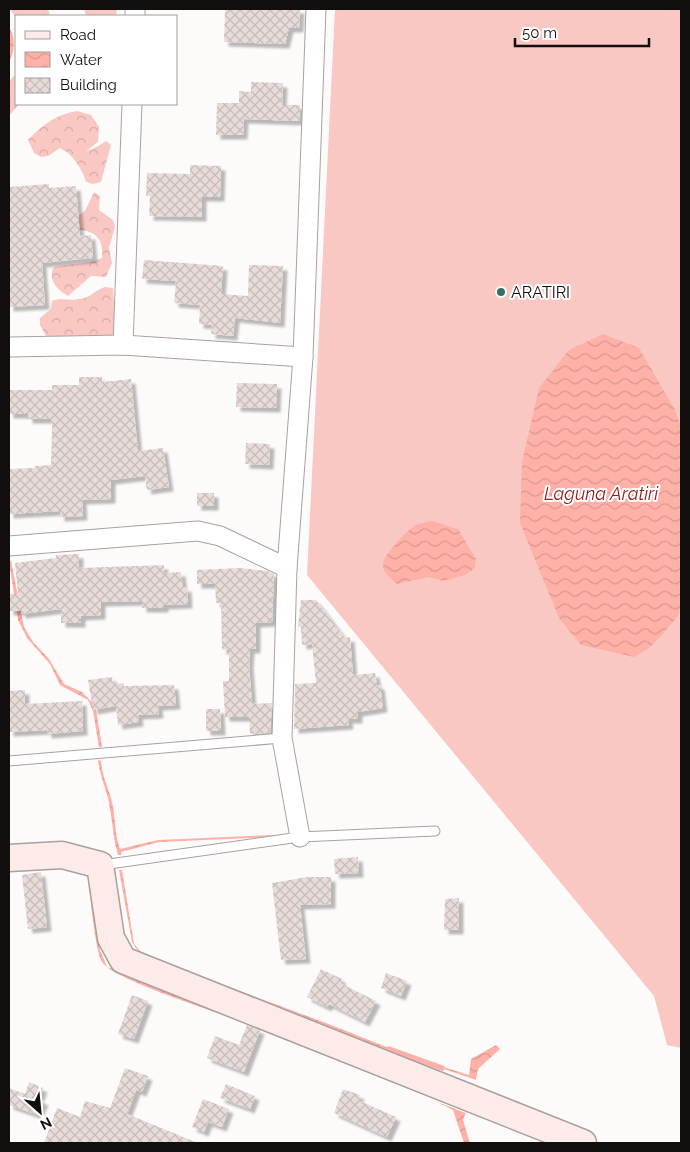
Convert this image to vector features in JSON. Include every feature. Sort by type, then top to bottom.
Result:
[{"type":"street","points":[[300,837],[282,738],[287,568],[303,357],[316,9]]},
{"type":"street","points":[[123,344],[132,105]]},
{"type":"street","points":[[9,347],[123,344],[303,357]]},
{"type":"street","points":[[9,546],[198,531],[220,536],[287,568]]},
{"type":"street","points":[[9,858],[62,854],[100,865],[111,938],[123,960],[583,1143]]},
{"type":"lane","points":[[9,762],[282,738]]},
{"type":"lane","points":[[100,865],[300,837],[435,831]]},
{"type":"green space","points":[[10,9],[48,9],[50,15],[15,15]]},
{"type":"green space","points":[[84,9],[117,9],[116,15],[86,15]]},
{"type":"green space","name":"ARATIRI","points":[[335,9],[681,9],[681,1048],[667,1045],[654,996],[307,575]]},
{"type":"green space","points":[[15,75],[15,105],[18,105],[9,116],[9,81]]},
{"type":"green space","points":[[77,111],[91,115],[99,127],[98,142],[86,151],[106,141],[111,145],[101,182],[93,184],[86,182],[76,162],[60,148],[48,156],[41,157],[34,153],[28,140],[50,121]]},
{"type":"green space","points":[[94,192],[100,196],[99,210],[113,220],[115,227],[109,248],[112,263],[106,277],[91,276],[68,296],[60,291],[52,280],[54,267],[91,262],[102,258],[100,241],[89,232],[77,230],[73,219],[85,211]]},
{"type":"green space","points":[[105,287],[113,288],[116,332],[110,338],[95,338],[89,335],[75,343],[47,338],[40,325],[40,318],[51,309],[52,301],[80,299]]},
{"type":"water","points":[[9,27],[14,44],[9,62]]},
{"type":"water","name":"Laguna Aratiri","points":[[603,334],[639,348],[674,408],[681,426],[681,606],[678,616],[661,636],[648,649],[634,657],[581,645],[559,618],[520,523],[522,462],[539,388],[569,350]]},
{"type":"water","points":[[430,521],[458,529],[476,559],[475,568],[465,575],[443,581],[429,577],[397,584],[388,576],[384,569],[383,562],[386,556],[414,526]]},
{"type":"water","points":[[9,561],[11,561],[24,627],[33,642],[49,659],[64,684],[82,692],[91,701],[96,710],[102,747],[99,747],[93,711],[88,700],[60,685],[50,664],[27,638],[18,620]]},
{"type":"water","points":[[98,760],[101,761],[111,798],[120,849],[158,840],[274,835],[274,837],[159,842],[121,852],[121,855],[118,855],[109,803]]},
{"type":"water","points":[[119,870],[122,870],[134,944],[140,951],[171,966],[139,953],[132,942]]},
{"type":"water","points":[[88,876],[91,876],[100,950],[107,966],[102,962],[97,947]]},
{"type":"water","points":[[108,967],[249,1024],[146,987]]},
{"type":"water","points":[[176,967],[417,1059],[469,1075],[471,1059],[496,1045],[500,1049],[478,1069],[476,1080],[374,1045]]},
{"type":"water","points":[[390,1078],[467,1110],[463,1120],[470,1143],[464,1143],[453,1110]]},
{"type":"pier","points":[[410,1083],[470,1111],[468,1114],[407,1090]]},
{"type":"building","points":[[225,9],[300,9],[299,28],[289,28],[285,44],[224,42]]},
{"type":"building","points":[[251,82],[283,83],[282,105],[300,105],[299,121],[244,119],[243,135],[216,135],[217,103],[239,103],[239,91],[251,92]]},
{"type":"building","points":[[190,165],[221,166],[220,197],[202,197],[202,217],[149,216],[150,196],[146,196],[147,173],[190,174]]},
{"type":"building","points":[[49,184],[49,188],[76,186],[80,236],[91,235],[93,258],[42,263],[45,305],[9,307],[9,187]]},
{"type":"building","points":[[144,260],[223,266],[221,294],[248,296],[249,265],[283,266],[280,323],[235,318],[233,336],[211,334],[212,325],[199,324],[200,305],[174,303],[176,281],[142,279]]},
{"type":"building","points":[[79,377],[102,377],[102,382],[131,379],[138,451],[163,448],[169,487],[147,490],[145,476],[111,480],[111,499],[82,500],[83,516],[60,517],[60,511],[9,514],[9,469],[51,465],[52,428],[51,419],[28,419],[28,414],[9,414],[9,390],[52,390],[52,385],[79,385]]},
{"type":"building","points":[[237,383],[277,384],[276,408],[236,407]]},
{"type":"building","points":[[246,443],[270,444],[269,465],[245,464]]},
{"type":"building","points":[[197,493],[214,493],[214,506],[197,506]]},
{"type":"building","points":[[79,554],[79,568],[164,565],[164,573],[181,572],[183,588],[187,587],[188,604],[164,605],[164,608],[142,608],[142,601],[101,602],[101,615],[81,616],[81,623],[61,623],[61,609],[21,614],[21,611],[9,611],[9,594],[18,594],[15,563],[56,558],[56,555]]},
{"type":"building","points":[[240,568],[267,571],[274,574],[272,622],[256,623],[256,649],[250,649],[249,664],[252,704],[272,703],[270,733],[250,734],[249,717],[225,717],[223,681],[229,681],[229,649],[222,650],[221,603],[216,603],[215,584],[197,584],[197,570]]},
{"type":"building","points":[[301,600],[316,600],[345,638],[350,637],[353,675],[375,673],[377,685],[380,685],[383,708],[358,712],[358,719],[348,719],[349,725],[294,729],[295,684],[316,683],[312,644],[302,645],[301,627],[298,627]]},
{"type":"building","points":[[112,677],[113,684],[123,683],[124,686],[174,685],[176,705],[158,706],[159,714],[138,715],[139,722],[118,725],[116,706],[93,710],[88,680]]},
{"type":"building","points":[[25,690],[25,704],[82,701],[83,731],[47,734],[47,730],[9,732],[9,691]]},
{"type":"building","points":[[206,709],[220,709],[221,731],[206,731]]},
{"type":"building","points":[[358,857],[359,873],[335,874],[334,859]]},
{"type":"building","points":[[41,872],[47,927],[28,929],[22,875]]},
{"type":"building","points":[[307,877],[331,877],[331,904],[300,905],[306,959],[281,960],[272,883]]},
{"type":"building","points":[[459,898],[459,930],[444,930],[445,899]]},
{"type":"building","points":[[321,969],[342,979],[340,983],[376,1001],[365,1022],[329,1004],[327,1007],[307,997]]},
{"type":"building","points":[[386,973],[407,981],[401,996],[381,988]]},
{"type":"building","points":[[132,995],[148,1001],[134,1039],[118,1034]]},
{"type":"building","points":[[247,1025],[260,1030],[244,1072],[207,1058],[215,1036],[239,1045]]},
{"type":"building","points":[[125,1068],[148,1076],[142,1092],[136,1090],[127,1114],[198,1143],[44,1143],[57,1108],[80,1117],[85,1101],[110,1108]]},
{"type":"building","points":[[29,1082],[43,1088],[39,1099],[44,1101],[38,1115],[9,1105],[9,1088],[25,1094]]},
{"type":"building","points":[[226,1084],[255,1096],[250,1109],[220,1098]]},
{"type":"building","points":[[343,1089],[360,1095],[358,1100],[396,1117],[387,1137],[334,1113]]},
{"type":"building","points":[[203,1099],[229,1109],[222,1127],[208,1122],[204,1132],[192,1127]]},
{"type":"waterway","points":[[389,1049],[442,1068]]},
{"type":"place","name":"ARATIRI","points":[[501,292]]}]
